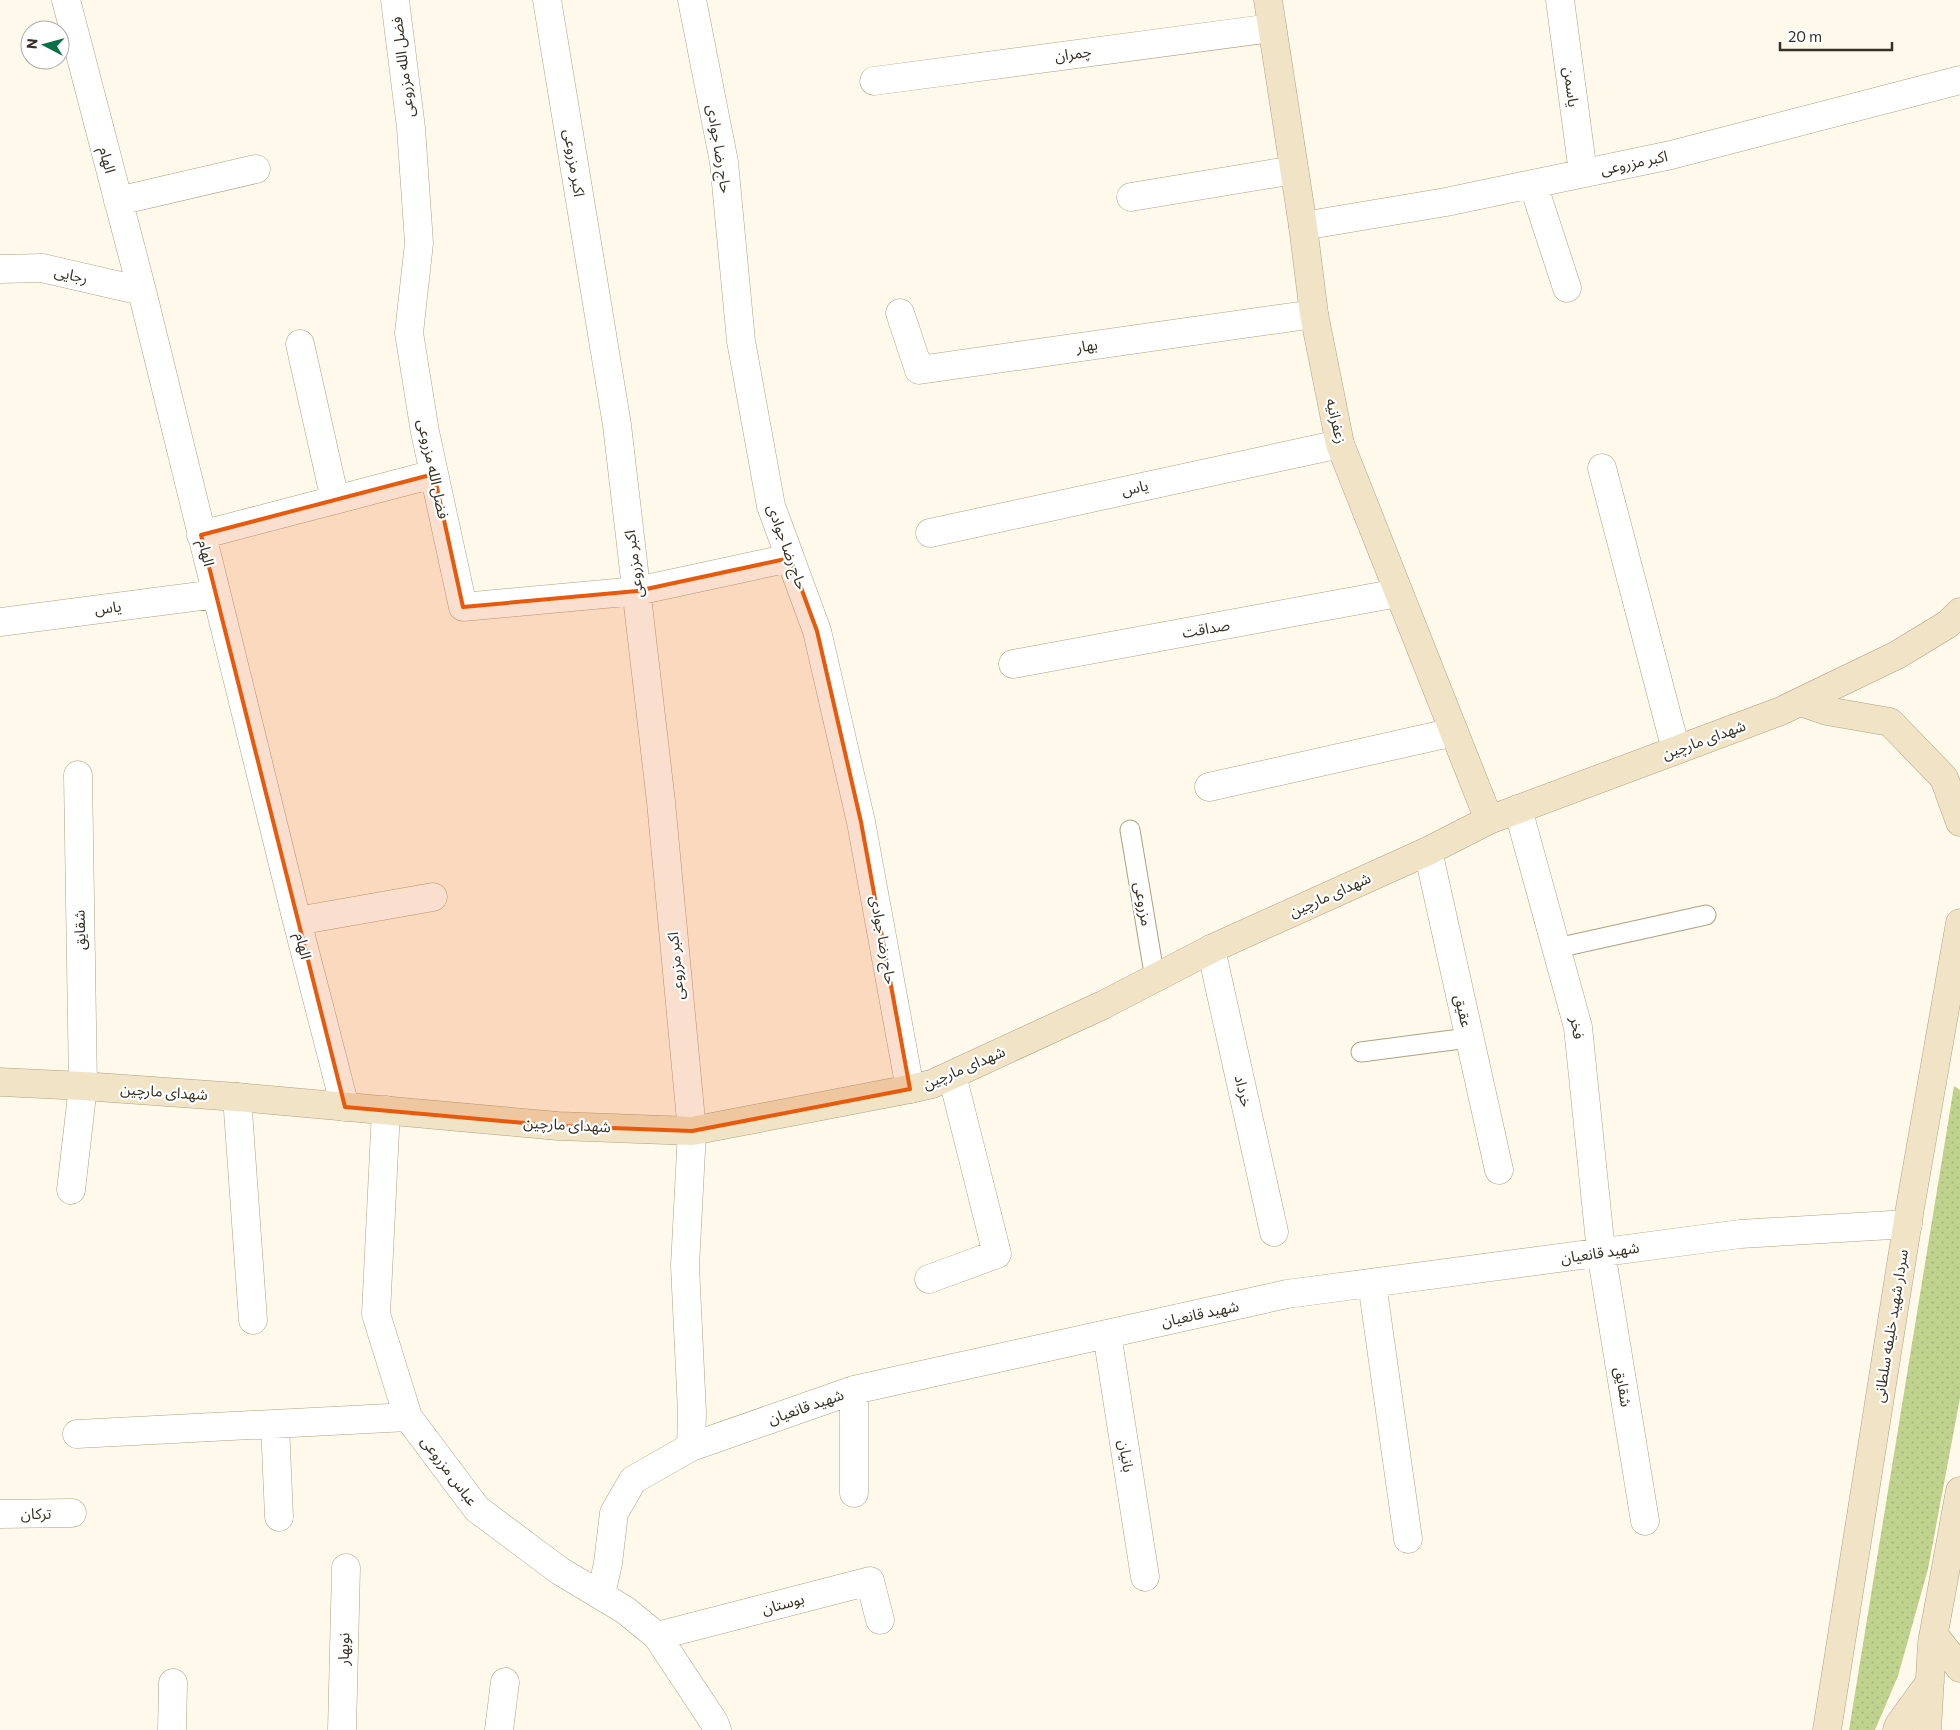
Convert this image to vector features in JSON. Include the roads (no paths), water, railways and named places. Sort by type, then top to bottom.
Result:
[{"type":"street","name":"الهام","points":[[66,0],[142,291],[344,1106]]},
{"type":"street","name":"فضل الله مزروعی","points":[[395,0],[411,128],[419,243],[410,334],[425,432],[463,607],[637,591],[790,558]]},
{"type":"street","name":"اکبر مزروعی","points":[[547,0],[617,426],[661,802],[692,1131],[685,1266],[692,1412],[691,1447]]},
{"type":"street","name":"حاج رضا جوادی","points":[[692,0],[724,162],[741,341],[771,506],[817,631],[861,822],[910,1089]]},
{"type":"street","name":"زعفرانیه","points":[[1268,0],[1303,226],[1314,314],[1340,444],[1489,820]]},
{"type":"street","name":"یاسمن","points":[[1560,0],[1583,173]]},
{"type":"street","name":"چمران","points":[[874,81],[1272,28]]},
{"type":"street","name":"اکبر مزروعی","points":[[1303,226],[1446,202],[1671,154],[1960,80]]},
{"type":"street","points":[[118,201],[256,168]]},
{"type":"street","points":[[1130,197],[1294,170]]},
{"type":"street","points":[[1533,184],[1567,288]]},
{"type":"street","name":"رجایی","points":[[0,269],[42,268],[142,291]]},
{"type":"street","name":"بهار","points":[[900,313],[919,370],[1314,314]]},
{"type":"street","points":[[300,344],[335,500]]},
{"type":"street","name":"یاس","points":[[930,533],[1340,444]]},
{"type":"street","points":[[1602,468],[1676,750]]},
{"type":"street","points":[[202,535],[434,474]]},
{"type":"street","name":"صداقت","points":[[1013,664],[1398,593]]},
{"type":"street","name":"یاس","points":[[0,622],[216,594]]},
{"type":"street","name":"شهدای مارچین","points":[[0,1082],[237,1097],[558,1126],[692,1131],[932,1084],[1103,1006],[1211,949],[1428,851],[1489,820],[1781,712],[1897,655],[1948,624],[1960,612]]},
{"type":"street","points":[[1801,702],[1827,710],[1890,722],[1944,778],[1960,822]]},
{"type":"street","points":[[1209,788],[1454,732]]},
{"type":"street","name":"شقایق","points":[[71,1190],[83,1086],[78,775]]},
{"type":"street","name":"فخر","points":[[1518,809],[1578,1027],[1601,1252]]},
{"type":"street","name":"عقیق","points":[[1428,851],[1468,1038],[1499,1170]]},
{"type":"street","points":[[297,921],[433,897]]},
{"type":"street","name":"سردار شهید خلیفه سلطانی","points":[[1827,1730],[1908,1224],[1960,923]]},
{"type":"street","name":"خرداد","points":[[1211,949],[1274,1232]]},
{"type":"street","points":[[929,1278],[997,1254],[952,1075]]},
{"type":"street","points":[[237,1097],[253,1320]]},
{"type":"street","name":"عباس مزروعی","points":[[386,1110],[376,1314],[408,1417],[477,1508],[560,1571],[626,1610],[657,1636],[714,1722],[717,1730]]},
{"type":"street","name":"شهید قانعیان","points":[[601,1595],[608,1563],[614,1513],[633,1480],[691,1447],[854,1390],[1288,1294],[1740,1234],[1908,1224]]},
{"type":"street","name":"شقایق","points":[[1601,1252],[1645,1521]]},
{"type":"street","points":[[1372,1283],[1408,1539]]},
{"type":"street","name":"بانیان","points":[[1107,1334],[1145,1577]]},
{"type":"street","points":[[854,1390],[854,1493]]},
{"type":"street","points":[[77,1434],[408,1417]]},
{"type":"street","points":[[275,1424],[279,1518]]},
{"type":"street","points":[[1927,1730],[1934,1635],[1960,1492]]},
{"type":"street","name":"ترکان","points":[[0,1514],[72,1513]]},
{"type":"street","name":"نوبهار","points":[[342,1730],[346,1568]]},
{"type":"street","name":"بوستان","points":[[657,1636],[870,1581],[880,1620]]},
{"type":"street","points":[[1934,1635],[1960,1668]]},
{"type":"street","points":[[498,1730],[505,1682]]},
{"type":"street","points":[[1897,1730],[1930,1682]]},
{"type":"street","points":[[172,1730],[173,1683]]},
{"type":"lane","name":"مزروعی","points":[[1130,830],[1155,978]]},
{"type":"lane","points":[[1556,948],[1706,915]]},
{"type":"lane","points":[[1361,1052],[1468,1038]]}]
